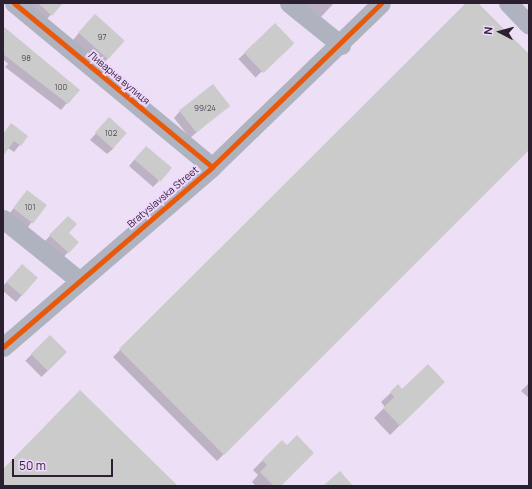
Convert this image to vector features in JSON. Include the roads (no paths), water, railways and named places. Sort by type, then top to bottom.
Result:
[{"type":"street","name":"Ливарна вулиця","points":[[14,3],[212,167]]},
{"type":"street","points":[[289,3],[341,45]]},
{"type":"street","name":"Bratyslavska Street","points":[[3,347],[212,167],[341,45],[381,3]]},
{"type":"street","points":[[508,3],[529,25]]},
{"type":"street","points":[[3,219],[79,280]]}]
